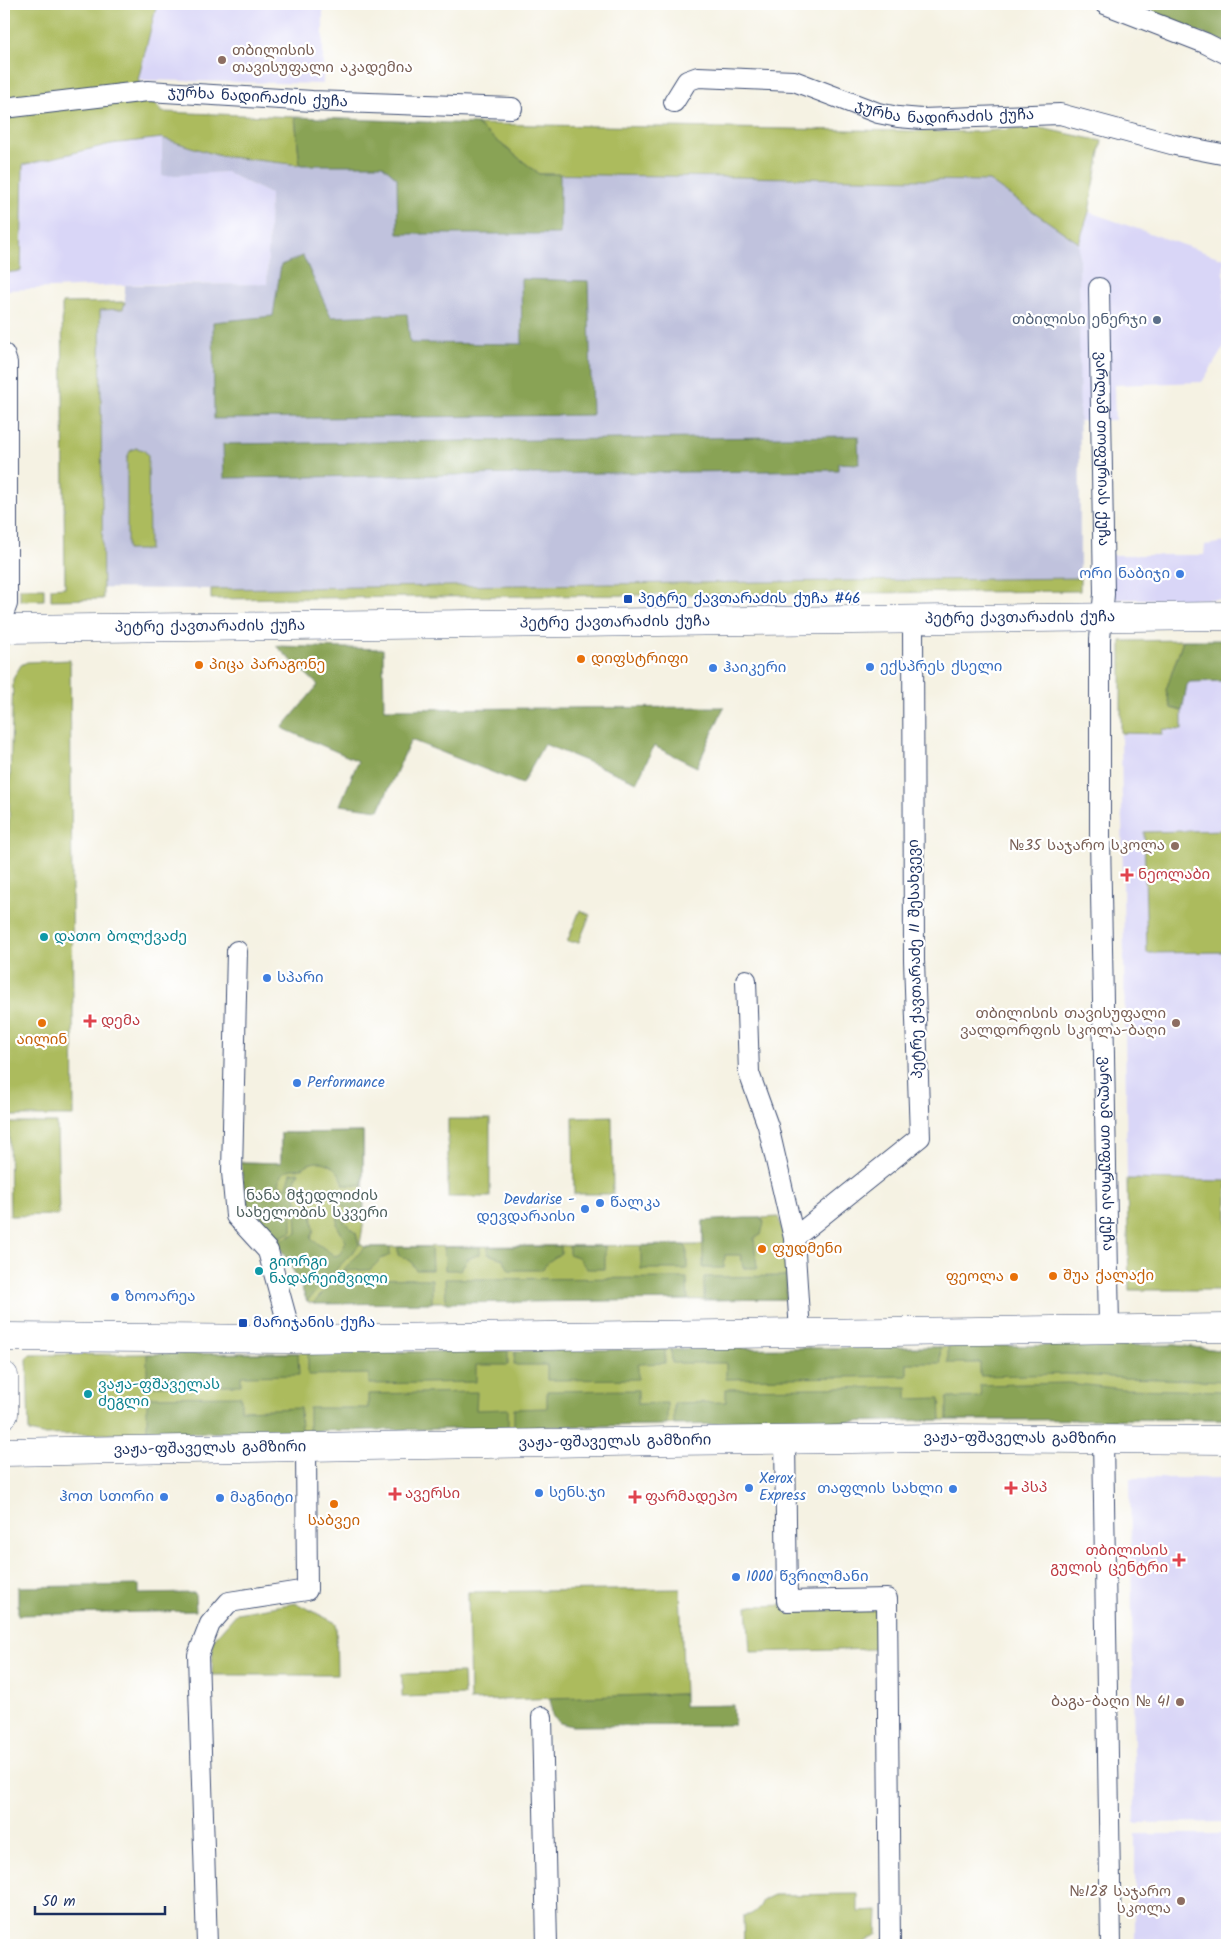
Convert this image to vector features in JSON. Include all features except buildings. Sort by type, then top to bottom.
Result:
[{"type":"main road","name":"პეტრე ქავთარაძის ქუჩა","points":[[4,629],[1227,616]]},
{"type":"main road","points":[[4,1338],[292,1339],[1227,1328]]},
{"type":"main road","points":[[4,1376],[6,1402],[4,1414]]},
{"type":"main road","name":"ვაჟა-ფშაველას გამზირი","points":[[4,1452],[785,1440],[1227,1440]]},
{"type":"street","points":[[1105,4],[1205,43],[1227,54]]},
{"type":"street","name":"ჯურხა ნადირაძის ქუჩა","points":[[674,102],[687,81],[698,77],[794,81],[878,113],[898,117],[931,118],[1060,114],[1175,145],[1227,155]]},
{"type":"street","name":"ჯურხა ნადირაძის ქუჩა","points":[[4,108],[148,91],[312,101],[512,108]]},
{"type":"street","name":"ვარლამ თოფურიას ქუჩა","points":[[1099,288],[1104,594],[1101,618],[1100,838],[1109,1329]]},
{"type":"street","points":[[4,354],[6,363],[7,604],[4,612]]},
{"type":"street","name":"პეტრე ქავთარაძე II შესახვევი","points":[[794,1238],[920,1137],[914,960],[913,620]]},
{"type":"street","points":[[237,951],[232,1172],[236,1216],[268,1251],[292,1339]]},
{"type":"street","points":[[746,980],[749,1073],[768,1126],[794,1238],[800,1332]]},
{"type":"street","points":[[1103,1439],[1111,1945]]},
{"type":"street","points":[[785,1440],[787,1601],[887,1599],[890,1945]]},
{"type":"street","points":[[207,1945],[198,1655],[210,1624],[229,1602],[307,1590],[306,1447]]},
{"type":"street","points":[[542,1718],[547,1945]]},
{"type":"shaded area","points":[[157,4],[280,4],[323,7],[323,84],[138,80]]},
{"type":"shaded area","points":[[162,112],[476,124],[539,174],[989,181],[1079,243],[1080,578],[211,589],[65,588],[62,303],[125,302],[125,285],[267,284],[270,194],[226,172],[162,176]]},
{"type":"shaded area","points":[[162,138],[163,175],[226,172],[270,194],[267,284],[146,284],[5,290],[4,298],[4,273],[21,271],[22,165],[111,144]]},
{"type":"shaded area","points":[[1089,212],[1224,259],[1224,347],[1202,382],[1114,385],[1115,420],[1079,421],[1079,243]]},
{"type":"shaded area","points":[[1227,542],[1227,599],[1117,599],[1111,591],[1110,555],[1204,555],[1205,545]]},
{"type":"shaded area","points":[[1183,640],[1227,640],[1227,1181],[1127,1179],[1121,733],[1162,733]]},
{"type":"shaded area","points":[[1130,1478],[1227,1478],[1227,1822],[1135,1823]]},
{"type":"shaded area","name":"№128 საჯარო სკოლა","points":[[1135,1834],[1227,1834],[1227,1945],[1135,1945]]},
{"type":"green space","points":[[4,4],[157,4],[138,80],[162,112],[295,117],[300,165],[220,156],[162,138],[111,144],[23,165],[21,271],[4,273]]},
{"type":"green space","points":[[1127,4],[1227,4],[1227,43]]},
{"type":"green space","points":[[295,117],[476,124],[539,174],[560,174],[560,234],[398,234],[397,178],[382,165],[300,165]]},
{"type":"green space","points":[[476,124],[974,132],[1036,127],[1102,141],[1089,212],[1079,243],[989,181],[539,174]]},
{"type":"green space","points":[[303,256],[331,317],[407,314],[410,343],[522,344],[521,279],[588,281],[592,415],[214,419],[213,322],[273,316],[281,265]]},
{"type":"green space","points":[[125,302],[123,309],[100,310],[103,599],[51,600],[51,588],[65,587],[62,303]]},
{"type":"green space","points":[[858,436],[859,464],[838,463],[838,470],[224,478],[223,444]]},
{"type":"green space","points":[[136,448],[144,450],[148,456],[149,550],[127,550],[127,458],[130,451]]},
{"type":"green space","points":[[1080,578],[1080,591],[211,599],[211,589]]},
{"type":"green space","points":[[20,588],[44,588],[44,600],[20,601]]},
{"type":"green space","points":[[1183,640],[1166,690],[1171,708],[1182,711],[1182,730],[1163,729],[1162,734],[1121,733],[1121,641]]},
{"type":"green space","points":[[1183,640],[1227,640],[1227,681],[1190,682],[1187,685],[1182,711],[1171,708],[1166,690]]},
{"type":"green space","points":[[276,646],[383,649],[384,709],[724,707],[697,767],[654,746],[637,782],[544,744],[522,784],[411,740],[379,810],[340,805],[358,761],[282,728],[318,685]]},
{"type":"green space","points":[[70,660],[74,1116],[4,1116],[4,992],[13,679],[21,665],[27,662]]},
{"type":"green space","points":[[1227,830],[1227,952],[1147,953],[1144,832]]},
{"type":"green space","points":[[580,910],[590,915],[579,942],[567,942]]},
{"type":"green space","points":[[612,1116],[613,1194],[574,1194],[573,1117]]},
{"type":"green space","points":[[448,1119],[490,1119],[490,1197],[448,1197]]},
{"type":"green space","points":[[9,1123],[57,1123],[59,1215],[10,1216]]},
{"type":"green space","name":"ნანა მჭედლიძის სახელობის სკვერი","points":[[363,1132],[364,1220],[360,1244],[365,1247],[703,1245],[703,1221],[779,1217],[788,1259],[789,1299],[310,1303],[307,1301],[297,1277],[277,1242],[248,1207],[241,1162],[281,1163],[281,1133]]},
{"type":"green space","points":[[363,1132],[363,1186],[344,1185],[336,1169],[321,1162],[289,1170],[281,1175],[279,1185],[287,1187],[291,1173],[299,1172],[294,1188],[298,1204],[292,1212],[292,1232],[275,1239],[259,1220],[249,1204],[244,1186],[241,1162],[281,1163],[281,1133]]},
{"type":"green space","points":[[1127,1179],[1227,1181],[1227,1290],[1129,1290]]},
{"type":"green space","points":[[344,1196],[364,1196],[363,1221],[360,1222],[340,1203]]},
{"type":"green space","points":[[300,1207],[312,1213],[314,1230],[311,1239],[335,1256],[340,1254],[346,1242],[337,1225],[338,1216],[356,1233],[359,1245],[307,1301],[297,1277],[277,1242],[297,1233],[296,1214]]},
{"type":"green space","points":[[761,1218],[764,1222],[761,1235],[754,1238],[757,1268],[743,1268],[741,1255],[725,1255],[724,1268],[703,1268],[703,1221]]},
{"type":"green space","points":[[684,1245],[687,1249],[687,1269],[641,1269],[641,1246]]},
{"type":"green space","points":[[561,1246],[561,1253],[548,1262],[542,1270],[509,1270],[503,1259],[488,1254],[488,1247]]},
{"type":"green space","points":[[569,1246],[605,1246],[605,1269],[587,1269],[578,1257],[569,1254]]},
{"type":"green space","points":[[365,1247],[390,1247],[390,1255],[381,1259],[370,1270],[343,1271]]},
{"type":"green space","points":[[398,1247],[429,1247],[431,1249],[432,1270],[416,1270],[411,1261],[398,1255]]},
{"type":"green space","points":[[444,1247],[480,1247],[480,1254],[468,1259],[460,1270],[445,1270]]},
{"type":"green space","points":[[786,1276],[786,1299],[704,1300],[704,1277]]},
{"type":"green space","points":[[336,1278],[432,1279],[432,1303],[313,1304]]},
{"type":"green space","points":[[687,1278],[688,1300],[446,1303],[445,1279]]},
{"type":"green space","points":[[1175,1345],[1227,1351],[1227,1419],[940,1420],[42,1435],[29,1432],[27,1358],[29,1355]]},
{"type":"green space","points":[[1175,1345],[1227,1351],[1227,1381],[1123,1378],[1068,1374],[980,1376],[980,1363],[948,1363],[948,1346]]},
{"type":"green space","points":[[940,1347],[941,1363],[907,1363],[907,1376],[726,1379],[726,1363],[672,1363],[671,1349]]},
{"type":"green space","points":[[665,1349],[665,1363],[638,1364],[638,1379],[547,1380],[547,1365],[514,1365],[515,1351]]},
{"type":"green space","points":[[508,1351],[508,1365],[476,1365],[476,1382],[369,1384],[369,1374],[308,1375],[308,1353]]},
{"type":"green space","points":[[298,1353],[299,1375],[241,1376],[241,1385],[147,1386],[147,1354]]},
{"type":"green space","points":[[1068,1383],[1123,1389],[1227,1391],[1227,1419],[947,1420],[947,1398],[981,1397],[980,1385]]},
{"type":"green space","points":[[907,1387],[907,1399],[940,1398],[941,1420],[674,1425],[674,1403],[726,1402],[726,1389]]},
{"type":"green space","points":[[638,1390],[638,1404],[667,1403],[667,1425],[514,1427],[514,1409],[547,1408],[547,1391]]},
{"type":"green space","points":[[477,1392],[476,1410],[508,1409],[508,1428],[309,1431],[309,1408],[368,1408],[368,1394]]},
{"type":"green space","points":[[241,1396],[241,1410],[300,1408],[301,1431],[147,1434],[147,1397]]},
{"type":"green space","points":[[139,1585],[139,1594],[195,1593],[196,1611],[18,1615],[18,1587]]},
{"type":"green space","points":[[680,1589],[684,1694],[470,1701],[468,1592]]},
{"type":"green space","points":[[296,1603],[336,1623],[337,1675],[212,1675],[213,1640],[237,1613]]},
{"type":"green space","points":[[878,1603],[879,1649],[750,1652],[747,1606]]},
{"type":"green space","points":[[463,1673],[464,1695],[402,1697],[402,1674]]},
{"type":"green space","points":[[684,1694],[684,1706],[733,1705],[734,1725],[572,1726],[560,1723],[552,1716],[550,1698]]},
{"type":"green space","points":[[858,1894],[858,1912],[878,1911],[877,1934],[861,1945],[744,1945],[743,1916],[753,1913],[758,1909],[763,1900],[774,1895]]},
{"type":"place","name":"თბილისის თავისუფალი აკადემია","points":[[222,60]]},
{"type":"place","name":"თბილისი ენერჯი","points":[[1157,320]]},
{"type":"place","name":"ორი ნაბიჯი","points":[[1180,574]]},
{"type":"place","name":"პეტრე ქავთარაძის ქუჩა #46","points":[[628,599]]},
{"type":"place","name":"დიფსტრიფი","points":[[581,659]]},
{"type":"place","name":"პიცა პარაგონე","points":[[199,665]]},
{"type":"place","name":"ექსპრეს ქსელი","points":[[870,667]]},
{"type":"place","name":"ჰაიკერი","points":[[713,668]]},
{"type":"place","name":"№35 საჯარო სკოლა","points":[[1175,846]]},
{"type":"place","name":"ნეოლაბი","points":[[1127,875]]},
{"type":"place","name":"დათო ბოლქვაძე","points":[[44,937]]},
{"type":"place","name":"სპარი","points":[[267,978]]},
{"type":"place","name":"დემა","points":[[90,1021]]},
{"type":"place","name":"აილინ","points":[[42,1023]]},
{"type":"place","name":"თბილისის თავისუფალი ვალდორფის სკოლა-ბაღი","points":[[1176,1023]]},
{"type":"place","name":"Performance","points":[[297,1083]]},
{"type":"place","name":"წალკა","points":[[600,1203]]},
{"type":"place","name":"Devdarise - დევდარაისი","points":[[585,1209]]},
{"type":"place","name":"ფუდმენი","points":[[762,1249]]},
{"type":"place","name":"გიორგი ნადარეიშვილი","points":[[259,1271]]},
{"type":"place","name":"შუა ქალაქი","points":[[1053,1276]]},
{"type":"place","name":"ფეოლა","points":[[1014,1277]]},
{"type":"place","name":"ზოოარეა","points":[[115,1297]]},
{"type":"place","name":"მარიჯანის ქუჩა","points":[[243,1323]]},
{"type":"place","name":"ვაჟა-ფშაველას ძეგლი","points":[[88,1394]]},
{"type":"place","name":"Xerox Express","points":[[749,1488]]},
{"type":"place","name":"პსპ","points":[[1011,1488]]},
{"type":"place","name":"თაფლის სახლი","points":[[953,1489]]},
{"type":"place","name":"სენს.ჯი","points":[[539,1493]]},
{"type":"place","name":"ავერსი","points":[[395,1494]]},
{"type":"place","name":"ჰოთ სთორი","points":[[164,1497]]},
{"type":"place","name":"ფარმადეპო","points":[[635,1497]]},
{"type":"place","name":"მაგნიტი","points":[[220,1498]]},
{"type":"place","name":"საბვეი","points":[[334,1504]]},
{"type":"place","name":"თბილისის გულის ცენტრი","points":[[1179,1560]]},
{"type":"place","name":"1000 წვრილმანი","points":[[736,1577]]},
{"type":"place","name":"ბაგა-ბაღი № 41","points":[[1180,1702]]},
{"type":"place","name":"№128 საჯარო სკოლა","points":[[1181,1901]]}]
